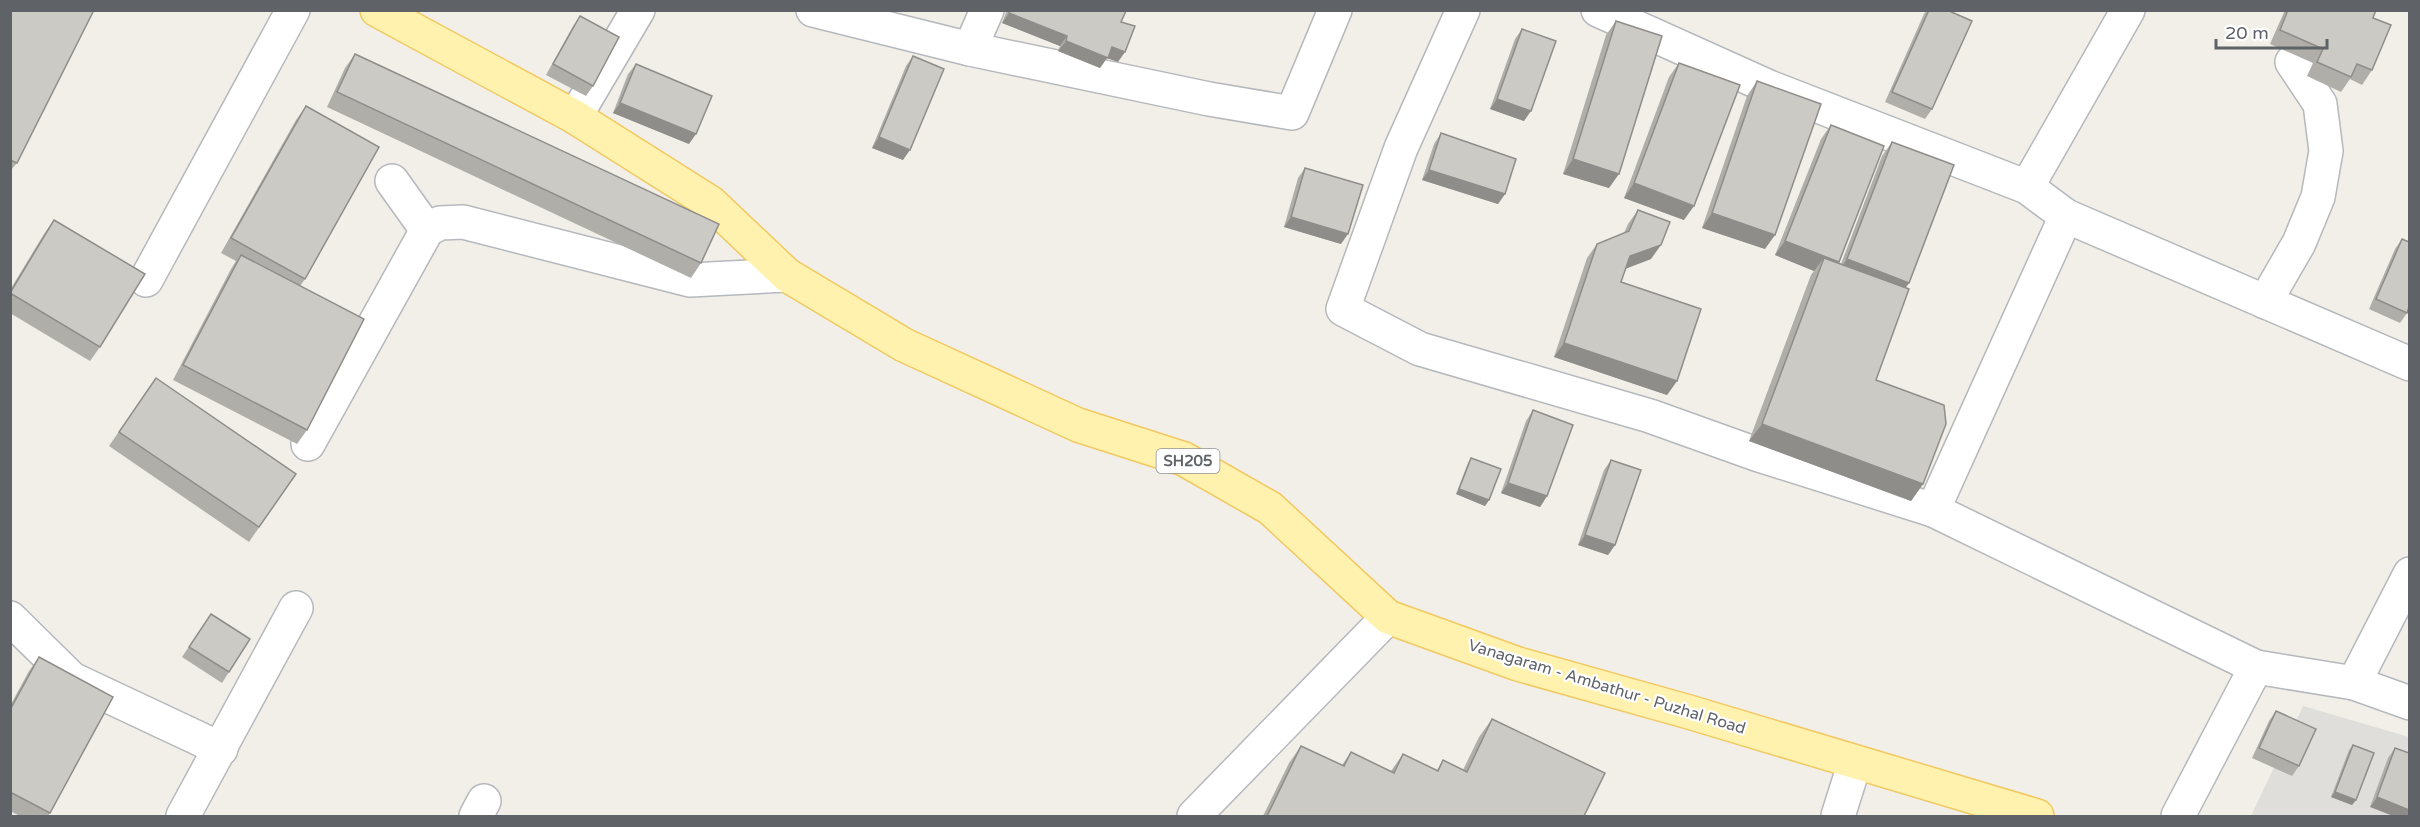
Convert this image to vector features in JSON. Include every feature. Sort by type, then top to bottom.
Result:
[{"type":"main road","name":"Vanagaram - Ambathur - Puzhal Road","points":[[377,10],[575,117],[711,203],[787,275],[904,345],[1078,425],[1184,459],[1270,508],[1388,617],[1518,664],[1689,712],[2037,816]]},
{"type":"street","points":[[146,280],[293,10]]},
{"type":"street","points":[[575,117],[638,10]]},
{"type":"street","points":[[813,10],[970,49],[1209,99],[1292,113],[1335,10]]},
{"type":"street","points":[[970,49],[987,10]]},
{"type":"street","points":[[1463,10],[1401,148],[1343,309],[1420,349],[1650,416],[1756,454],[1933,510],[2256,667],[2354,683],[2409,703]]},
{"type":"street","points":[[1598,10],[1657,22],[1769,87],[2027,187],[2066,216],[2409,364]]},
{"type":"street","points":[[2027,187],[2128,10]]},
{"type":"street","points":[[2265,302],[2299,243],[2318,197],[2326,151],[2319,104],[2292,62]]},
{"type":"street","points":[[392,181],[427,230]]},
{"type":"street","points":[[1933,510],[2066,216]]},
{"type":"street","points":[[308,444],[427,230],[440,223],[463,222],[690,280],[787,275]]},
{"type":"street","points":[[2354,683],[2409,574]]},
{"type":"street","points":[[183,816],[296,608]]},
{"type":"street","points":[[1194,816],[1388,617]]},
{"type":"street","points":[[10,618],[72,679],[220,749]]},
{"type":"street","points":[[2178,816],[2256,667]]},
{"type":"street","points":[[1838,816],[1855,762]]},
{"type":"shaded area","points":[[2303,706],[2409,737],[2409,816],[2251,816]]},
{"type":"building","points":[[10,10],[94,10],[17,163],[10,160]]},
{"type":"building","points":[[1010,10],[1125,10],[1121,22],[1135,26],[1125,52],[1112,47],[1108,58],[1066,41],[1067,36],[1009,13]]},
{"type":"building","points":[[1929,10],[1947,10],[1972,21],[1932,109],[1892,92]]},
{"type":"building","points":[[2288,10],[2376,10],[2373,18],[2391,25],[2372,70],[2357,64],[2351,77],[2317,62],[2323,49],[2280,30]]},
{"type":"building","points":[[580,16],[619,37],[593,86],[553,64]]},
{"type":"building","points":[[1616,21],[1662,36],[1619,174],[1573,159]]},
{"type":"building","points":[[1522,29],[1556,41],[1531,111],[1497,99]]},
{"type":"building","points":[[355,54],[719,224],[701,263],[337,92]]},
{"type":"building","points":[[913,56],[944,69],[910,150],[879,137]]},
{"type":"building","points":[[1679,63],[1740,85],[1694,206],[1634,183]]},
{"type":"building","points":[[636,64],[712,96],[696,134],[620,103]]},
{"type":"building","points":[[1757,81],[1821,104],[1775,235],[1712,213]]},
{"type":"building","points":[[306,106],[379,147],[305,279],[231,238]]},
{"type":"building","points":[[1831,125],[1884,146],[1839,262],[1785,241]]},
{"type":"building","points":[[1441,133],[1516,159],[1505,194],[1429,170]]},
{"type":"building","points":[[1892,142],[1954,165],[1909,283],[1847,259]]},
{"type":"building","points":[[1305,168],[1363,185],[1348,234],[1291,217]]},
{"type":"building","points":[[1638,210],[1670,222],[1661,245],[1630,256],[1621,282],[1701,309],[1677,381],[1564,343],[1597,244],[1629,231]]},
{"type":"building","points":[[54,220],[145,274],[100,347],[10,293]]},
{"type":"building","points":[[2402,239],[2409,242],[2409,307],[2407,313],[2376,299]]},
{"type":"building","points":[[241,255],[364,319],[307,430],[183,365]]},
{"type":"building","points":[[1824,258],[1909,289],[1876,380],[1944,405],[1946,424],[1923,484],[1762,424]]},
{"type":"building","points":[[156,378],[296,474],[259,527],[119,432]]},
{"type":"building","points":[[1533,410],[1573,425],[1547,496],[1508,483]]},
{"type":"building","points":[[1471,458],[1501,469],[1489,500],[1459,489]]},
{"type":"building","points":[[1611,460],[1641,470],[1615,545],[1585,535]]},
{"type":"building","points":[[211,614],[250,639],[229,672],[189,647]]},
{"type":"building","points":[[39,657],[113,697],[50,813],[10,792],[10,710]]},
{"type":"building","points":[[2276,711],[2316,729],[2299,766],[2259,748]]},
{"type":"building","points":[[1492,719],[1605,773],[1584,816],[1267,816],[1301,746],[1344,766],[1351,752],[1394,773],[1403,754],[1438,771],[1443,760],[1467,772]]},
{"type":"building","points":[[2353,745],[2374,753],[2356,800],[2335,792]]},
{"type":"building","points":[[2395,748],[2409,753],[2409,810],[2377,797]]}]
